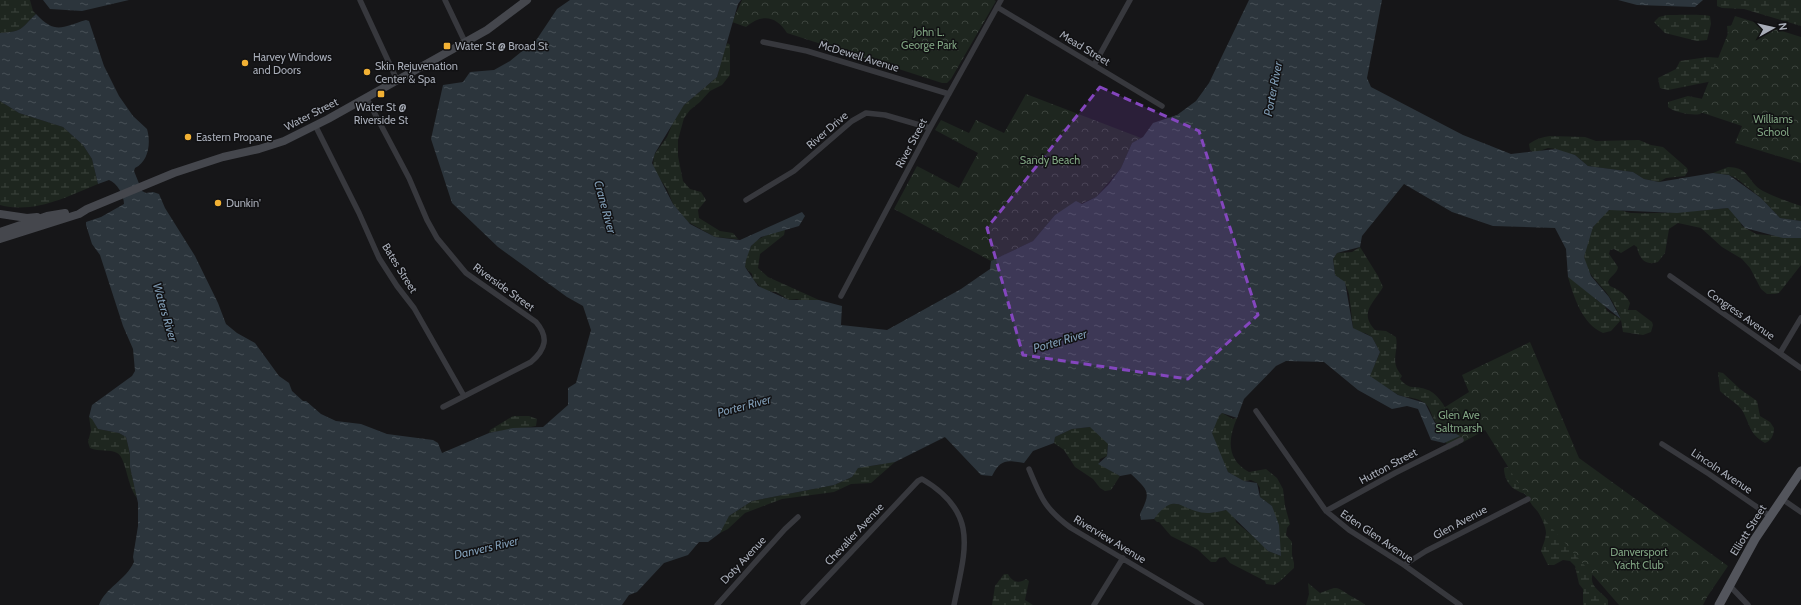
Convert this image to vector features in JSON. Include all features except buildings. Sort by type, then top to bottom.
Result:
[{"type":"main road","name":"Water Street","points":[[0,239],[79,214],[87,209],[156,180],[223,157],[259,149],[284,141],[488,30],[527,0]]},
{"type":"main road","name":"Water Street","points":[[0,232],[47,216],[87,209]]},
{"type":"main road","points":[[0,214],[27,218],[47,216]]},
{"type":"main road","name":"Elliott Street","points":[[1719,605],[1729,585],[1770,516],[1801,471]]},
{"type":"street","points":[[360,0],[397,80]]},
{"type":"street","points":[[445,0],[465,42]]},
{"type":"street","name":"River Street","points":[[841,296],[930,128],[1001,0]]},
{"type":"street","points":[[1094,65],[1130,0]]},
{"type":"street","name":"Mead Street","points":[[997,7],[1162,106]]},
{"type":"street","name":"McDewell Avenue","points":[[763,42],[807,51],[949,94]]},
{"type":"street","name":"Riverside Street","points":[[366,97],[409,178],[427,220],[437,238],[466,273],[536,322],[544,333],[545,340],[543,347],[537,357],[531,362],[442,407]]},
{"type":"street","name":"River Drive","points":[[746,200],[794,171],[852,121],[866,113],[886,115],[930,128]]},
{"type":"street","name":"Bates Street","points":[[315,125],[359,213],[379,258],[397,286],[414,308],[464,396]]},
{"type":"street","name":"Congress Avenue","points":[[1670,276],[1801,368]]},
{"type":"street","points":[[1780,353],[1801,318]]},
{"type":"street","name":"Eden Glen Avenue","points":[[1256,411],[1326,512],[1349,530],[1404,565],[1460,605]]},
{"type":"street","name":"Hutton Street","points":[[1326,512],[1395,473],[1460,440]]},
{"type":"street","name":"Lincoln Avenue","points":[[1662,444],[1770,516]]},
{"type":"street","name":"Riverview Avenue","points":[[1029,469],[1046,505],[1055,516],[1201,605]]},
{"type":"street","name":"Chevalier Avenue","points":[[803,603],[918,481],[921,480],[935,487],[954,507],[962,520],[965,536],[964,554],[954,605]]},
{"type":"street","name":"Glen Avenue","points":[[1404,565],[1426,551],[1528,498]]},
{"type":"street","points":[[1782,499],[1801,512]]},
{"type":"street","name":"Doty Avenue","points":[[717,605],[785,529],[798,517]]},
{"type":"street","points":[[1094,605],[1123,558]]},
{"type":"street","points":[[1729,585],[1748,605]]},
{"type":"highlighted area","points":[[1100,87],[1199,131],[1258,315],[1188,379],[1023,355],[987,228]]},
{"type":"green space","points":[[0,0],[30,0],[33,11],[36,14],[18,30],[0,33]]},
{"type":"green space","name":"John L. George Park","points":[[742,0],[996,1],[951,79],[947,83],[942,83],[787,33],[778,23],[768,18],[757,20],[746,27],[732,22]]},
{"type":"green space","points":[[1717,0],[1801,0],[1801,26],[1744,9],[1722,8],[1717,6]]},
{"type":"green space","points":[[1667,15],[1710,16],[1711,24],[1707,40],[1697,41],[1665,33],[1654,22],[1659,17]]},
{"type":"green space","name":"Williams School","points":[[1735,16],[1801,37],[1801,163],[1735,143],[1742,126],[1697,111]]},
{"type":"green space","points":[[1736,25],[1713,81],[1668,90],[1660,88],[1658,78],[1676,69],[1680,61],[1708,57],[1721,58],[1728,36],[1727,26]]},
{"type":"green space","points":[[728,43],[730,45],[730,75],[722,85],[710,91],[690,110],[684,118],[678,140],[678,156],[683,181],[690,189],[701,192],[706,200],[698,210],[699,218],[720,231],[733,233],[738,239],[715,237],[688,222],[673,204],[667,189],[655,172],[653,165],[654,155],[667,137],[674,120],[684,105],[717,77],[722,51]]},
{"type":"green space","name":"Sandy Beach","points":[[1026,94],[1141,138],[1132,143],[1121,168],[1096,197],[1055,215],[1033,241],[991,261],[894,209],[917,166],[959,188],[978,153],[935,130],[941,120],[969,133],[976,120],[1004,133]]},
{"type":"green space","points":[[1688,96],[1708,100],[1702,113],[1688,114],[1668,107],[1668,102]]},
{"type":"green space","points":[[0,101],[19,113],[63,127],[83,145],[92,159],[98,184],[62,199],[38,206],[13,207],[0,205]]},
{"type":"green space","points":[[1550,136],[1585,137],[1596,141],[1639,140],[1651,145],[1663,147],[1687,168],[1688,171],[1685,176],[1666,178],[1659,182],[1644,179],[1633,172],[1588,166],[1575,155],[1561,152],[1556,149],[1548,148],[1534,153],[1530,150],[1529,144],[1539,138]]},
{"type":"green space","points":[[1728,167],[1740,169],[1745,172],[1763,191],[1801,206],[1801,221],[1780,218],[1761,198],[1736,178],[1729,175],[1713,173]]},
{"type":"green space","points":[[1728,208],[1737,215],[1742,226],[1756,234],[1801,238],[1801,265],[1779,293],[1767,294],[1761,289],[1750,268],[1742,259],[1722,247],[1701,228],[1678,223],[1669,229],[1665,253],[1658,262],[1650,263],[1641,258],[1637,247],[1634,245],[1621,253],[1614,249],[1610,250],[1609,254],[1618,267],[1608,282],[1610,286],[1624,294],[1630,303],[1628,310],[1636,310],[1652,322],[1653,325],[1651,332],[1643,335],[1623,332],[1621,320],[1611,331],[1603,333],[1596,329],[1584,317],[1576,301],[1568,277],[1583,285],[1597,300],[1604,304],[1607,311],[1621,319],[1606,292],[1591,275],[1585,263],[1584,257],[1590,233],[1594,225],[1604,213],[1613,209],[1630,213],[1645,213]]},
{"type":"green space","points":[[782,229],[785,230],[784,235],[760,254],[758,268],[768,277],[819,300],[804,302],[797,299],[789,300],[776,292],[765,291],[753,279],[752,274],[745,267],[746,258],[751,246],[756,241],[768,234]]},
{"type":"green space","points":[[1360,247],[1383,287],[1372,302],[1368,312],[1370,324],[1375,330],[1386,331],[1396,337],[1397,343],[1395,361],[1398,371],[1402,376],[1400,379],[1403,383],[1433,393],[1443,404],[1450,417],[1438,425],[1426,404],[1417,399],[1399,395],[1369,376],[1380,352],[1372,337],[1365,333],[1358,332],[1353,328],[1349,294],[1345,283],[1335,275],[1333,259],[1337,253],[1352,252]]},
{"type":"green space","name":"Danversport Yacht Club","points":[[1530,342],[1579,458],[1728,566],[1703,605],[1619,605],[1532,505],[1485,430],[1449,450],[1434,414],[1469,392],[1462,375]]},
{"type":"green space","points":[[1718,372],[1723,373],[1740,389],[1757,401],[1760,416],[1770,422],[1774,428],[1773,435],[1769,441],[1765,443],[1756,436],[1750,428],[1742,410],[1720,391]]},
{"type":"green space","points":[[1222,413],[1233,419],[1237,418],[1231,441],[1231,448],[1236,461],[1249,472],[1266,469],[1277,478],[1283,489],[1285,506],[1290,524],[1287,528],[1286,535],[1292,542],[1294,568],[1274,585],[1266,584],[1265,581],[1230,563],[1225,557],[1219,558],[1216,562],[1211,562],[1197,549],[1171,536],[1159,522],[1154,519],[1164,506],[1170,504],[1176,504],[1208,513],[1227,510],[1235,518],[1236,522],[1261,543],[1268,551],[1281,556],[1272,506],[1260,497],[1260,488],[1257,483],[1251,480],[1244,481],[1228,472],[1213,440],[1212,433],[1216,420]]},
{"type":"green space","points":[[513,416],[529,416],[537,419],[536,426],[489,433],[490,430]]},
{"type":"green space","points":[[89,417],[92,418],[98,429],[119,433],[126,437],[130,454],[130,467],[137,498],[131,486],[123,460],[120,456],[114,452],[90,448],[88,442],[91,430]]},
{"type":"green space","points":[[1090,427],[1097,429],[1108,443],[1107,456],[1100,459],[1099,464],[1120,476],[1111,490],[1105,491],[1100,488],[1093,479],[1075,467],[1064,450],[1054,443],[1055,437],[1072,429]]},
{"type":"green space","points":[[895,462],[871,483],[851,484],[834,492],[782,499],[745,513],[728,529],[720,533],[720,529],[729,516],[752,501],[834,485],[852,477],[858,467],[878,465]]},
{"type":"green space","points":[[1508,467],[1593,573],[1592,582],[1608,600],[1608,605],[1583,605],[1583,589],[1579,584],[1575,566],[1570,561],[1563,560],[1554,565],[1548,565],[1541,551],[1546,535],[1544,524],[1529,498],[1512,487],[1508,482],[1504,468]]},
{"type":"green space","points":[[1004,574],[1008,574],[1012,579],[1018,582],[1026,579],[1029,581],[1025,600],[1033,605],[992,605],[995,586]]},
{"type":"green space","points":[[1308,583],[1320,593],[1334,588],[1340,589],[1365,605],[1306,605],[1309,594]]},
{"type":"water","points":[[43,0],[129,0],[82,11],[50,9]]},
{"type":"water","points":[[570,0],[741,0],[738,4],[717,77],[684,105],[655,153],[652,163],[673,204],[690,224],[715,237],[740,240],[802,212],[805,216],[799,226],[761,237],[751,246],[745,267],[758,286],[789,300],[819,300],[842,306],[841,325],[887,330],[961,289],[990,269],[991,261],[1033,241],[1055,215],[1076,201],[1082,204],[1096,197],[1109,184],[1121,168],[1132,143],[1143,137],[1153,123],[1177,115],[1196,101],[1209,83],[1249,0],[1382,0],[1367,78],[1371,87],[1463,135],[1511,154],[1556,149],[1575,155],[1588,166],[1633,172],[1644,179],[1659,182],[1713,173],[1729,175],[1761,198],[1780,218],[1801,221],[1801,238],[1783,238],[1745,228],[1728,208],[1677,213],[1609,210],[1593,227],[1584,257],[1591,276],[1609,297],[1621,319],[1568,277],[1566,249],[1555,228],[1493,226],[1452,212],[1404,184],[1362,236],[1360,247],[1337,253],[1333,259],[1335,275],[1345,282],[1353,328],[1372,337],[1380,352],[1370,376],[1398,395],[1425,403],[1435,423],[1460,436],[1444,443],[1431,440],[1418,409],[1407,406],[1392,409],[1358,390],[1324,362],[1286,361],[1276,366],[1244,399],[1237,418],[1222,413],[1219,416],[1212,433],[1228,472],[1244,481],[1257,483],[1260,497],[1272,506],[1279,525],[1281,556],[1268,551],[1226,510],[1207,513],[1198,512],[1179,504],[1174,504],[1168,505],[1154,519],[1141,520],[1140,514],[1147,496],[1145,488],[1131,474],[1120,476],[1098,464],[1107,456],[1108,444],[1090,427],[1072,429],[1055,437],[1054,443],[1033,451],[1024,463],[1008,461],[1001,464],[992,476],[981,475],[945,437],[895,462],[858,468],[852,477],[834,485],[752,501],[729,516],[720,533],[708,542],[699,542],[688,555],[664,563],[637,592],[629,595],[622,605],[99,605],[106,594],[126,574],[134,562],[133,557],[138,526],[138,503],[130,467],[130,454],[126,437],[119,433],[98,429],[89,417],[92,405],[132,376],[135,371],[133,349],[123,326],[100,255],[92,244],[86,222],[101,217],[124,204],[124,201],[120,190],[109,180],[98,184],[92,159],[83,145],[63,127],[19,113],[0,101],[0,33],[18,30],[36,14],[49,25],[60,28],[86,20],[89,21],[104,66],[119,96],[133,116],[147,129],[149,140],[148,151],[143,161],[135,168],[134,171],[142,191],[146,193],[153,192],[159,194],[165,208],[195,256],[218,303],[226,324],[237,333],[255,343],[279,376],[289,383],[292,391],[321,414],[336,421],[361,424],[387,434],[433,440],[438,443],[442,453],[489,433],[513,428],[543,427],[568,405],[568,388],[576,383],[591,330],[583,306],[567,297],[498,247],[452,203],[431,139],[443,85],[463,82],[470,72],[494,70],[510,61],[537,39],[557,9]]},
{"type":"water","points":[[1618,0],[1703,0],[1695,7],[1637,5]]},
{"type":"place","name":"Water St @ Broad St","points":[[447,46]]},
{"type":"place","name":"Harvey Windows and Doors","points":[[245,63]]},
{"type":"place","name":"Skin Rejuvenation Center & Spa","points":[[367,72]]},
{"type":"place","name":"Water St @ Riverside St","points":[[381,94]]},
{"type":"place","name":"Eastern Propane","points":[[188,137]]},
{"type":"place","name":"Dunkin'","points":[[218,203]]},
{"type":"water label","name":"Porter River","points":[[1273,89]]},
{"type":"water label","name":"Crane River","points":[[605,207]]},
{"type":"water label","name":"Waters River","points":[[165,312]]},
{"type":"water label","name":"Porter River","points":[[1060,341]]},
{"type":"water label","name":"Porter River","points":[[744,406]]},
{"type":"water label","name":"Danvers River","points":[[486,548]]},
{"type":"park label","name":"Glen Ave Saltmarsh","points":[[1459,421]]}]
